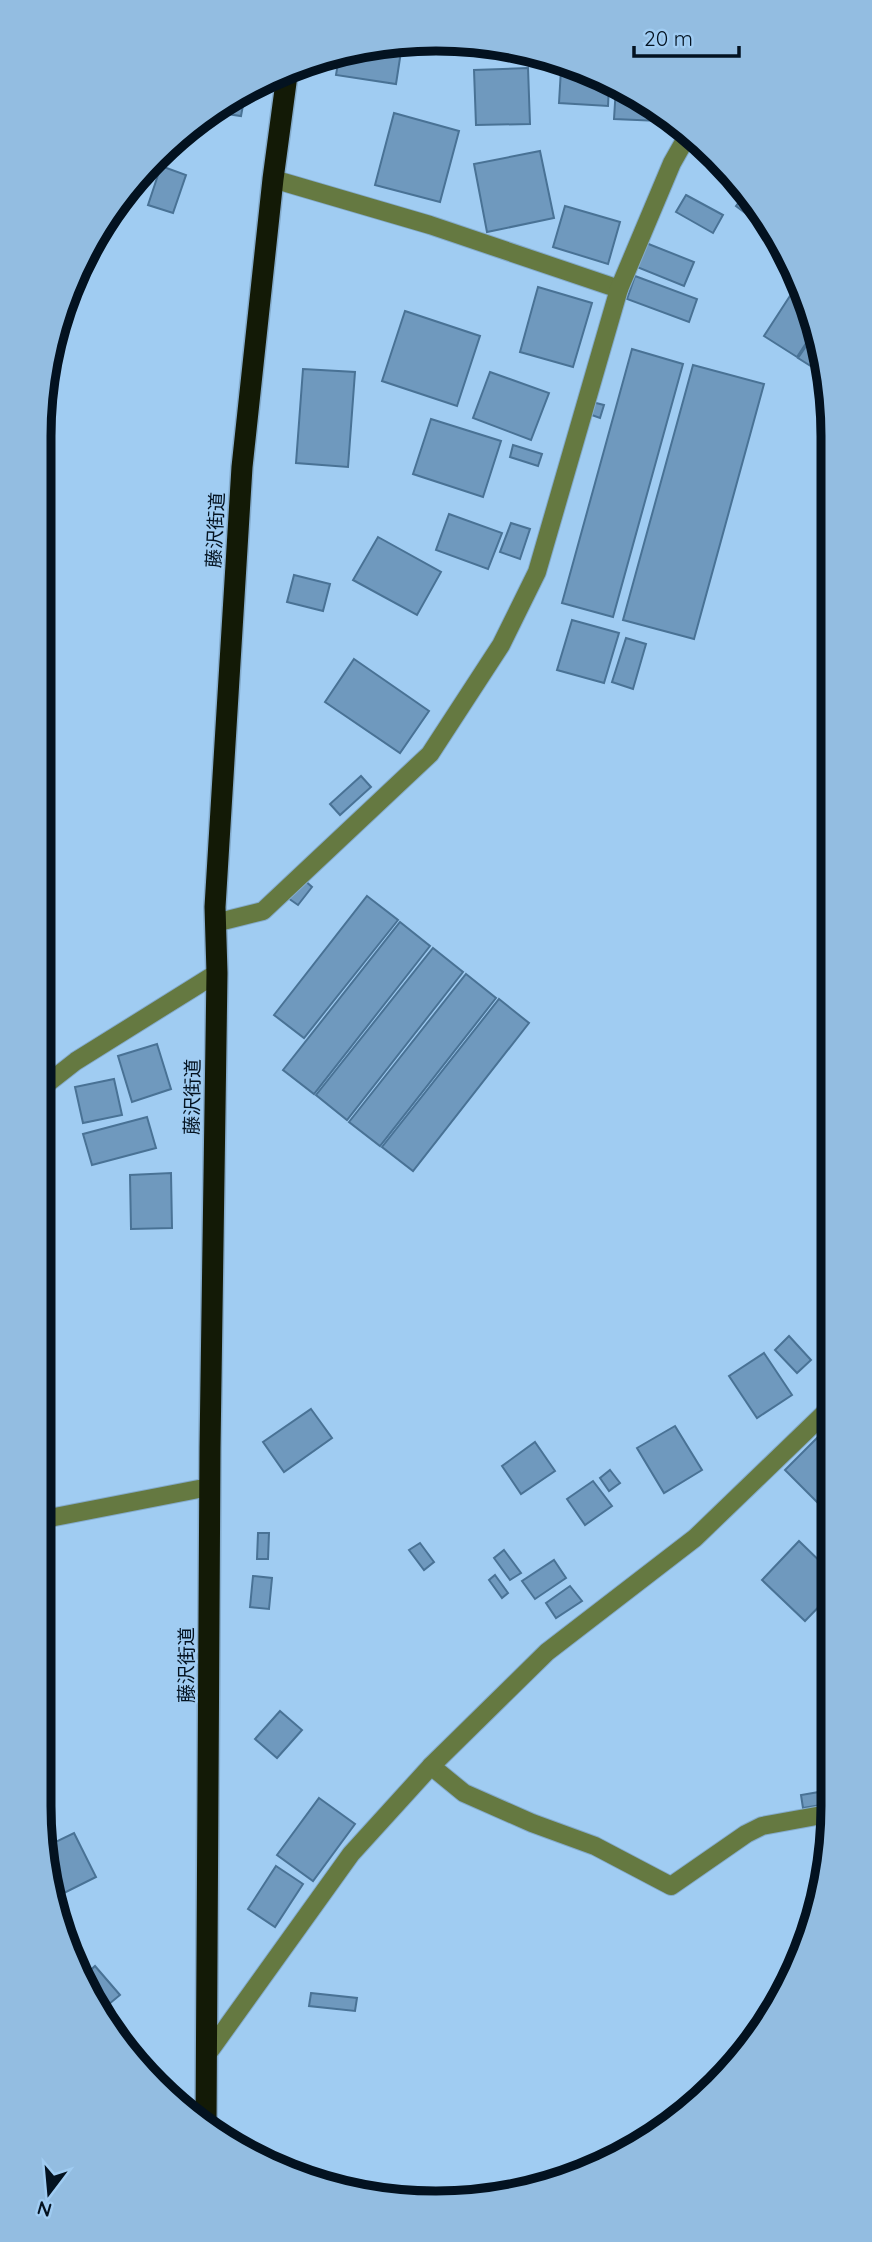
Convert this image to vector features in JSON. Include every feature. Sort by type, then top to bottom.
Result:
[{"type":"highway","name":"藤沢街道","points":[[206,2115],[215,923],[242,467],[286,81]]},
{"type":"street","points":[[215,923],[263,911],[430,754],[501,645],[537,572],[620,289],[672,163],[685,141]]},
{"type":"street","points":[[273,179],[430,225],[620,289]]},
{"type":"street","points":[[51,1080],[76,1061],[216,973]]},
{"type":"street","points":[[206,2056],[351,1854],[432,1766],[547,1652],[695,1538],[821,1416]]},
{"type":"street","points":[[51,1517],[209,1487]]},
{"type":"street","points":[[432,1766],[464,1793],[595,1846],[671,1886],[746,1834],[762,1826],[821,1815]]},
{"type":"building","points":[[401,53],[396,84],[336,75],[338,64]]},
{"type":"building","points":[[528,68],[530,124],[476,125],[474,70]]},
{"type":"building","points":[[561,71],[609,91],[608,106],[559,103]]},
{"type":"building","points":[[616,95],[657,121],[614,119]]},
{"type":"building","points":[[244,102],[241,116],[225,114]]},
{"type":"building","points":[[394,113],[459,131],[440,202],[375,185]]},
{"type":"building","points":[[540,151],[554,218],[487,232],[474,164]]},
{"type":"building","points":[[162,166],[186,175],[173,213],[148,205]]},
{"type":"building","points":[[686,195],[723,215],[713,233],[676,212]]},
{"type":"building","points":[[741,200],[752,218],[736,206]]},
{"type":"building","points":[[565,206],[620,222],[608,264],[553,247]]},
{"type":"building","points":[[646,243],[694,262],[684,286],[637,267]]},
{"type":"building","points":[[635,276],[697,299],[689,322],[627,299]]},
{"type":"building","points":[[538,287],[592,303],[573,367],[520,352]]},
{"type":"building","points":[[793,291],[809,339],[797,357],[764,336]]},
{"type":"building","points":[[405,311],[480,336],[457,406],[382,381]]},
{"type":"building","points":[[809,341],[815,369],[798,358]]},
{"type":"building","points":[[632,349],[683,364],[613,617],[562,603]]},
{"type":"building","points":[[693,365],[764,384],[694,639],[623,620]]},
{"type":"building","points":[[303,369],[355,372],[348,467],[296,463]]},
{"type":"building","points":[[490,372],[549,393],[531,440],[473,418]]},
{"type":"building","points":[[592,402],[604,405],[600,418],[589,414]]},
{"type":"building","points":[[431,419],[501,441],[483,497],[413,474]]},
{"type":"building","points":[[513,445],[542,454],[538,466],[510,457]]},
{"type":"building","points":[[449,514],[502,533],[488,569],[436,550]]},
{"type":"building","points":[[511,523],[530,529],[520,559],[500,552]]},
{"type":"building","points":[[378,537],[441,572],[417,615],[353,580]]},
{"type":"building","points":[[294,575],[330,584],[323,611],[287,602]]},
{"type":"building","points":[[572,620],[619,633],[604,683],[557,670]]},
{"type":"building","points":[[626,638],[646,644],[633,689],[612,682]]},
{"type":"building","points":[[354,659],[429,711],[400,753],[325,702]]},
{"type":"building","points":[[361,776],[371,787],[340,815],[330,804]]},
{"type":"building","points":[[303,879],[312,887],[298,905],[288,898]]},
{"type":"building","points":[[367,896],[398,920],[304,1038],[274,1015]]},
{"type":"building","points":[[400,922],[430,946],[314,1094],[283,1070]]},
{"type":"building","points":[[433,948],[463,972],[347,1120],[316,1095]]},
{"type":"building","points":[[466,974],[496,998],[380,1146],[349,1122]]},
{"type":"building","points":[[499,999],[529,1023],[413,1171],[382,1147]]},
{"type":"building","points":[[157,1044],[171,1089],[132,1102],[118,1056]]},
{"type":"building","points":[[114,1079],[122,1115],[83,1123],[75,1087]]},
{"type":"building","points":[[147,1117],[156,1148],[92,1165],[83,1134]]},
{"type":"building","points":[[171,1173],[172,1228],[131,1229],[130,1175]]},
{"type":"building","points":[[789,1336],[811,1360],[797,1373],[775,1350]]},
{"type":"building","points":[[764,1353],[792,1395],[757,1418],[729,1376]]},
{"type":"building","points":[[311,1409],[332,1438],[284,1472],[263,1442]]},
{"type":"building","points":[[675,1426],[702,1470],[664,1493],[637,1448]]},
{"type":"building","points":[[818,1437],[821,1440],[821,1504],[820,1505],[785,1470]]},
{"type":"building","points":[[535,1442],[555,1471],[521,1494],[502,1466]]},
{"type":"building","points":[[610,1470],[620,1483],[609,1491],[600,1478]]},
{"type":"building","points":[[593,1481],[612,1506],[585,1525],[567,1499]]},
{"type":"building","points":[[258,1533],[269,1533],[268,1559],[257,1559]]},
{"type":"building","points":[[799,1541],[821,1562],[821,1604],[805,1621],[762,1580]]},
{"type":"building","points":[[420,1543],[434,1562],[424,1570],[409,1550]]},
{"type":"building","points":[[504,1550],[521,1573],[510,1580],[494,1558]]},
{"type":"building","points":[[554,1560],[566,1578],[535,1599],[522,1581]]},
{"type":"building","points":[[495,1575],[508,1593],[502,1598],[489,1580]]},
{"type":"building","points":[[253,1576],[272,1578],[269,1609],[250,1607]]},
{"type":"building","points":[[570,1586],[582,1601],[556,1618],[546,1603]]},
{"type":"building","points":[[280,1711],[302,1730],[277,1758],[255,1739]]},
{"type":"building","points":[[819,1792],[821,1805],[803,1808],[801,1795]]},
{"type":"building","points":[[319,1798],[355,1824],[313,1881],[277,1855]]},
{"type":"building","points":[[74,1833],[96,1877],[61,1894],[53,1843]]},
{"type":"building","points":[[276,1866],[303,1884],[275,1927],[248,1909]]},
{"type":"building","points":[[95,1966],[120,1995],[107,2006],[88,1972]]},
{"type":"building","points":[[311,1993],[357,1998],[355,2011],[309,2006]]}]
